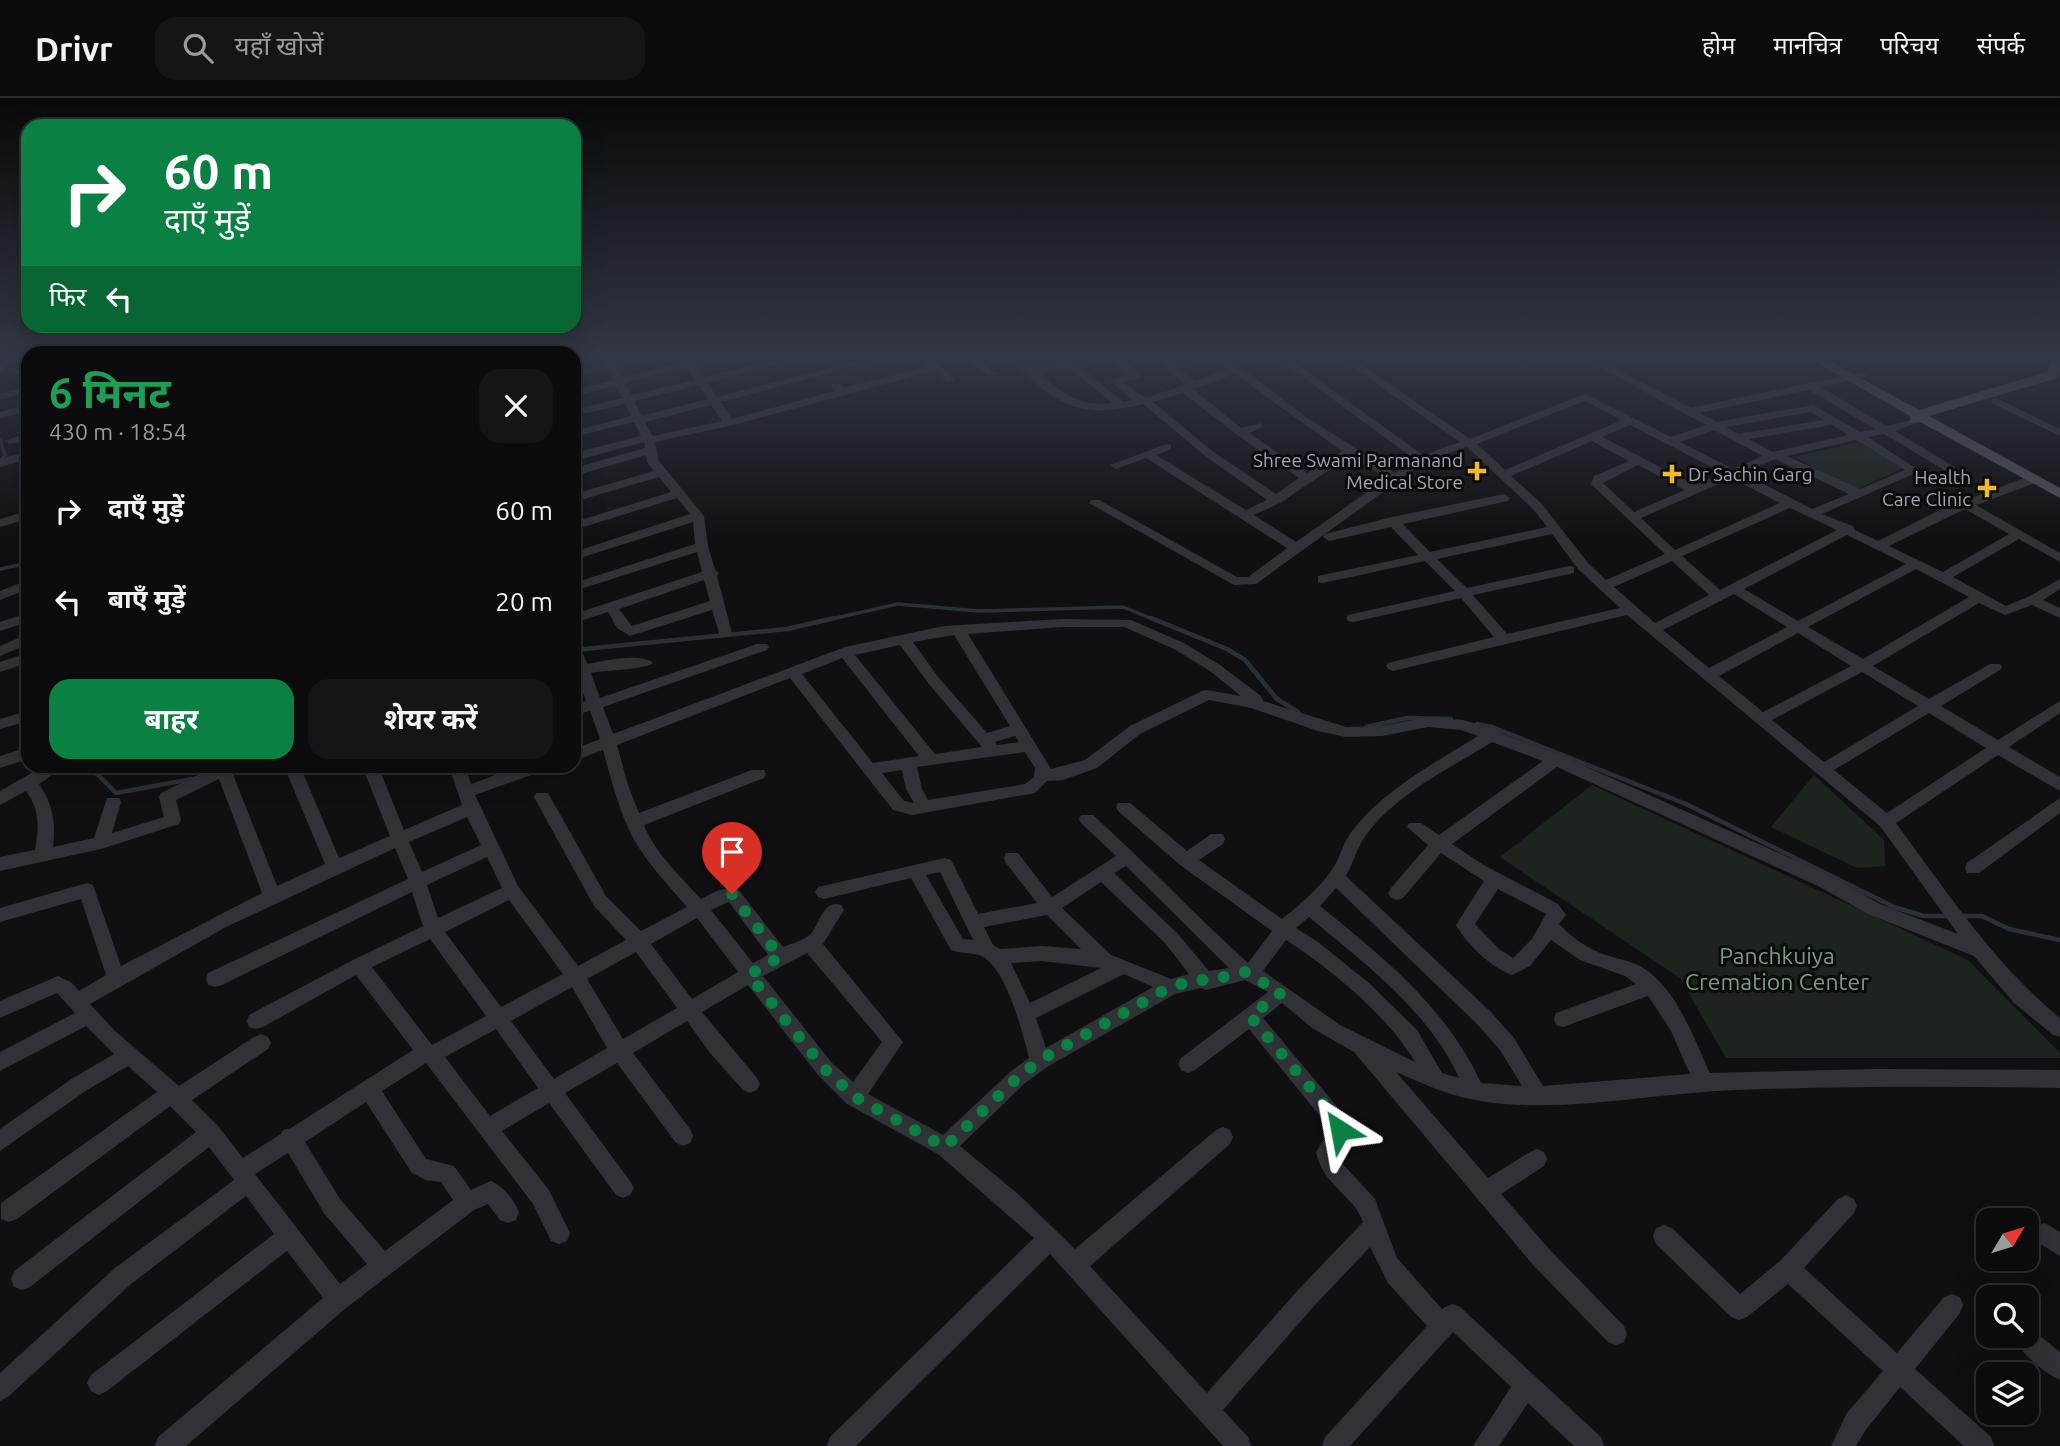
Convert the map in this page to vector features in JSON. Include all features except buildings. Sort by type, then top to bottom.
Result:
[{"type":"main road","points":[[1925,417],[1930,416]]},
{"type":"main road","points":[[1925,417],[2060,494]]},
{"type":"main road","points":[[1925,417],[2060,485]]},
{"type":"street","points":[[636,416],[653,462],[698,516],[702,546],[712,573],[725,633]]},
{"type":"street","points":[[581,432],[650,416]]},
{"type":"street","points":[[724,416],[729,423]]},
{"type":"street","points":[[581,456],[648,443],[755,416]]},
{"type":"street","points":[[1162,416],[1208,453],[1276,500]]},
{"type":"street","points":[[1222,416],[1240,432],[1307,478]]},
{"type":"street","points":[[1299,416],[1348,452],[1395,478]]},
{"type":"street","points":[[1362,416],[1422,459]]},
{"type":"street","points":[[1429,416],[1469,443],[1505,474],[1557,529],[1583,566],[1630,610],[1886,822],[1980,950],[2021,997],[2060,1029]]},
{"type":"street","points":[[1095,503],[1234,581],[1251,581],[1422,459],[1537,416]]},
{"type":"street","points":[[1620,416],[1790,503],[1849,529],[2005,611],[2033,600],[2060,583]]},
{"type":"street","points":[[1696,416],[1773,455],[1860,494]]},
{"type":"street","points":[[1671,441],[1715,426],[1770,416]]},
{"type":"street","points":[[1813,513],[1914,471],[1827,416]]},
{"type":"street","points":[[1861,416],[1965,477]]},
{"type":"street","points":[[2026,416],[2060,433]]},
{"type":"street","points":[[1633,517],[1773,455],[1885,430],[1925,417]]},
{"type":"street","points":[[1505,474],[1630,421]]},
{"type":"street","points":[[1738,437],[1836,421]]},
{"type":"street","points":[[1240,432],[1258,425]]},
{"type":"street","points":[[1591,436],[1696,491]]},
{"type":"street","points":[[10,441],[21,438]]},
{"type":"street","points":[[581,469],[648,443]]},
{"type":"street","points":[[1116,465],[1167,447]]},
{"type":"street","points":[[1245,515],[1276,500],[1348,452]]},
{"type":"street","points":[[1147,454],[1296,548]]},
{"type":"street","points":[[1640,460],[1596,482],[1718,597]]},
{"type":"street","points":[[581,496],[663,472]]},
{"type":"street","points":[[1880,545],[1966,504],[2034,479]]},
{"type":"street","points":[[581,524],[680,493]]},
{"type":"street","points":[[1329,537],[1504,498]]},
{"type":"street","points":[[1605,586],[1790,503]]},
{"type":"street","points":[[1966,504],[2060,558]]},
{"type":"street","points":[[581,554],[698,516]]},
{"type":"street","points":[[0,523],[21,517]]},
{"type":"street","points":[[1392,521],[1463,592],[1505,641]]},
{"type":"street","points":[[1323,579],[1557,529]]},
{"type":"street","points":[[1653,630],[1849,529]]},
{"type":"street","points":[[1943,577],[2019,534]]},
{"type":"street","points":[[581,585],[702,546]]},
{"type":"street","points":[[1708,675],[1916,564]]},
{"type":"street","points":[[1353,618],[1569,570]]},
{"type":"street","points":[[581,617],[712,573]]},
{"type":"street","points":[[0,596],[21,587]]},
{"type":"street","points":[[1735,589],[2060,785]]},
{"type":"street","points":[[1761,719],[1864,665],[1977,598]]},
{"type":"street","points":[[2033,600],[2060,614]]},
{"type":"street","points":[[611,606],[622,625],[630,631],[719,603]]},
{"type":"street","points":[[1393,666],[1630,610]]},
{"type":"street","points":[[0,627],[21,620]]},
{"type":"street","points":[[581,753],[845,652],[959,631],[1062,623],[1126,622],[1206,663],[1267,708]]},
{"type":"street","points":[[959,631],[1044,768],[1043,776]]},
{"type":"street","points":[[904,640],[934,681],[988,745],[1029,746]]},
{"type":"street","points":[[0,651],[21,642]]},
{"type":"street","points":[[581,707],[631,694],[762,647]]},
{"type":"street","points":[[845,652],[931,760]]},
{"type":"street","points":[[0,667],[21,660]]},
{"type":"street","points":[[581,662],[646,663]]},
{"type":"street","points":[[1824,769],[1995,667]]},
{"type":"street","points":[[792,671],[904,809],[1029,789],[1043,776],[1063,774],[1091,764],[1135,730],[1207,695],[1229,697],[1346,732],[1382,732],[1428,722],[1462,725],[1493,734],[1556,760],[1824,881],[1874,909],[1980,950]]},
{"type":"street","points":[[581,672],[609,743],[620,785],[634,822],[655,856],[825,1069],[855,1097],[945,1147],[1050,1238],[1137,1338],[1239,1446]]},
{"type":"street","points":[[1886,822],[2060,706]]},
{"type":"street","points":[[0,724],[21,718]]},
{"type":"street","points":[[869,769],[931,760],[988,745],[1019,729]]},
{"type":"street","points":[[945,1147],[1017,1078],[1040,1060],[1170,987],[1248,973],[1284,928],[1308,907],[1335,876],[1356,837],[1381,809],[1412,785],[1493,734]]},
{"type":"street","points":[[0,762],[21,756]]},
{"type":"street","points":[[1397,893],[1438,845],[1556,760]]},
{"type":"street","points":[[908,763],[914,789],[924,807]]},
{"type":"street","points":[[0,799],[45,773]]},
{"type":"street","points":[[0,864],[101,843],[173,820],[167,797],[219,773]]},
{"type":"street","points":[[229,773],[272,895]]},
{"type":"street","points":[[295,773],[335,869]]},
{"type":"street","points":[[373,773],[417,881],[433,929],[501,1018],[622,1188]]},
{"type":"street","points":[[459,773],[468,800],[512,891],[576,977],[618,1050],[683,1136]]},
{"type":"street","points":[[0,1062],[83,1009],[117,977],[192,934],[398,839],[468,800],[525,773]]},
{"type":"street","points":[[634,822],[758,774]]},
{"type":"street","points":[[29,783],[45,804],[48,828],[43,853]]},
{"type":"street","points":[[542,797],[600,901],[638,940],[690,1011],[750,1084]]},
{"type":"street","points":[[101,843],[113,802]]},
{"type":"street","points":[[1973,868],[2060,804]]},
{"type":"street","points":[[1124,807],[1186,860],[1337,967],[1410,1035],[1435,1079]]},
{"type":"street","points":[[1087,818],[1191,922],[1248,973],[1281,993],[1321,1023],[1359,1044],[1435,1079],[1474,1090],[1538,1094],[1704,1082],[1942,1077],[2060,1079]]},
{"type":"street","points":[[1415,827],[1438,845],[1552,909],[1557,915],[1537,947],[1519,965],[1512,967],[1493,954],[1465,925],[1495,879]]},
{"type":"street","points":[[1186,860],[1217,839]]},
{"type":"street","points":[[215,979],[490,848]]},
{"type":"street","points":[[975,922],[1050,907],[1128,857]]},
{"type":"street","points":[[1012,858],[1050,907],[1114,965]]},
{"type":"street","points":[[824,892],[945,865],[1026,1014],[1040,1060]]},
{"type":"street","points":[[915,870],[957,945],[992,953],[1061,953],[1114,965],[1170,987]]},
{"type":"street","points":[[1102,872],[1171,938],[1206,982]]},
{"type":"street","points":[[1335,876],[1484,1017],[1507,1044],[1538,1094]]},
{"type":"street","points":[[0,915],[87,890],[117,977]]},
{"type":"street","points":[[256,1021],[359,965],[512,891]]},
{"type":"street","points":[[0,1389],[122,1276],[290,1137],[428,1053],[501,1018],[720,897],[732,894],[780,957]]},
{"type":"street","points":[[1308,907],[1370,958],[1428,1016],[1459,1059],[1474,1090]]},
{"type":"street","points":[[813,945],[835,910]]},
{"type":"street","points":[[1549,927],[1602,962],[1635,973],[1650,987],[1676,1021],[1704,1082]]},
{"type":"street","points":[[488,1128],[780,957],[803,945],[813,945]]},
{"type":"street","points":[[813,945],[893,1042],[855,1097]]},
{"type":"street","points":[[359,965],[541,1197],[559,1233]]},
{"type":"street","points":[[1026,1014],[1114,965]]},
{"type":"street","points":[[0,1010],[58,984],[128,1056],[175,1096],[211,1133],[338,1300]]},
{"type":"street","points":[[1563,1019],[1650,987]]},
{"type":"street","points":[[1188,1064],[1281,993]]},
{"type":"street","points":[[1250,1016],[1338,1123],[1338,1136],[1326,1152],[1332,1171],[1354,1189],[1368,1208],[1379,1245],[1394,1272],[1443,1326]]},
{"type":"street","points":[[9,1211],[175,1096],[261,1042]]},
{"type":"street","points":[[1359,1044],[1542,1258],[1616,1334]]},
{"type":"street","points":[[0,1140],[80,1084],[128,1056]]},
{"type":"street","points":[[369,1087],[419,1167],[426,1171],[445,1172],[466,1203]]},
{"type":"street","points":[[22,1279],[211,1133]]},
{"type":"street","points":[[290,1137],[332,1206],[383,1266]]},
{"type":"street","points":[[1074,1265],[1223,1137]]},
{"type":"street","points":[[1487,1191],[1537,1159]]},
{"type":"street","points":[[167,1446],[338,1300],[466,1203],[485,1191],[491,1191],[508,1212]]},
{"type":"street","points":[[1664,1236],[1739,1309],[1788,1269],[1846,1206]]},
{"type":"street","points":[[1207,1410],[1307,1297],[1375,1227]]},
{"type":"street","points":[[99,1383],[290,1235]]},
{"type":"street","points":[[839,1446],[1050,1238]]},
{"type":"street","points":[[1788,1269],[1982,1446]]},
{"type":"street","points":[[1843,1446],[1856,1422],[1952,1305]]},
{"type":"street","points":[[1334,1446],[1452,1315],[1592,1446]]},
{"type":"street","points":[[2038,1348],[2060,1368]]},
{"type":"street","points":[[1485,1446],[1527,1384]]},
{"type":"green space","points":[[1858,442],[1903,468],[1856,490],[1794,457]]},
{"type":"green space","points":[[1814,775],[1884,840],[1885,866],[1857,868],[1771,827]]},
{"type":"green space","name":"Panchkuiya Cremation Center","points":[[1592,785],[1968,960],[2060,1053],[2060,1058],[1726,1058],[1680,978],[1500,857]]},
{"type":"waterway","points":[[0,440],[5,455],[0,462]]},
{"type":"waterway","points":[[0,569],[21,564]]},
{"type":"waterway","points":[[827,620],[898,604],[979,611],[1123,607],[1155,620]]},
{"type":"waterway","points":[[581,649],[787,629],[835,618]]},
{"type":"waterway","points":[[1151,618],[1227,649],[1245,660],[1277,699],[1298,712]]},
{"type":"waterway","points":[[1366,727],[1407,718],[1451,719]]},
{"type":"waterway","points":[[1477,724],[1492,727],[1686,804],[1894,907],[1924,916],[1949,916]]},
{"type":"waterway","points":[[96,773],[116,793],[192,779]]},
{"type":"waterway","points":[[1961,916],[1982,916],[2009,929],[2060,940]]},
{"type":"place","name":"Shree Swami Parmanand Medical Store","points":[[1477,471]]},
{"type":"place","name":"Dr Sachin Garg","points":[[1672,474]]},
{"type":"place","name":"Health Care Clinic","points":[[1987,488]]},
{"type":"route","points":[[732,894],[780,957],[749,975],[825,1069],[855,1097],[945,1147],[1017,1078],[1040,1060],[1170,987],[1187,982],[1217,981],[1245,972],[1281,993],[1250,1016],[1333,1115],[1340,1130]]}]
